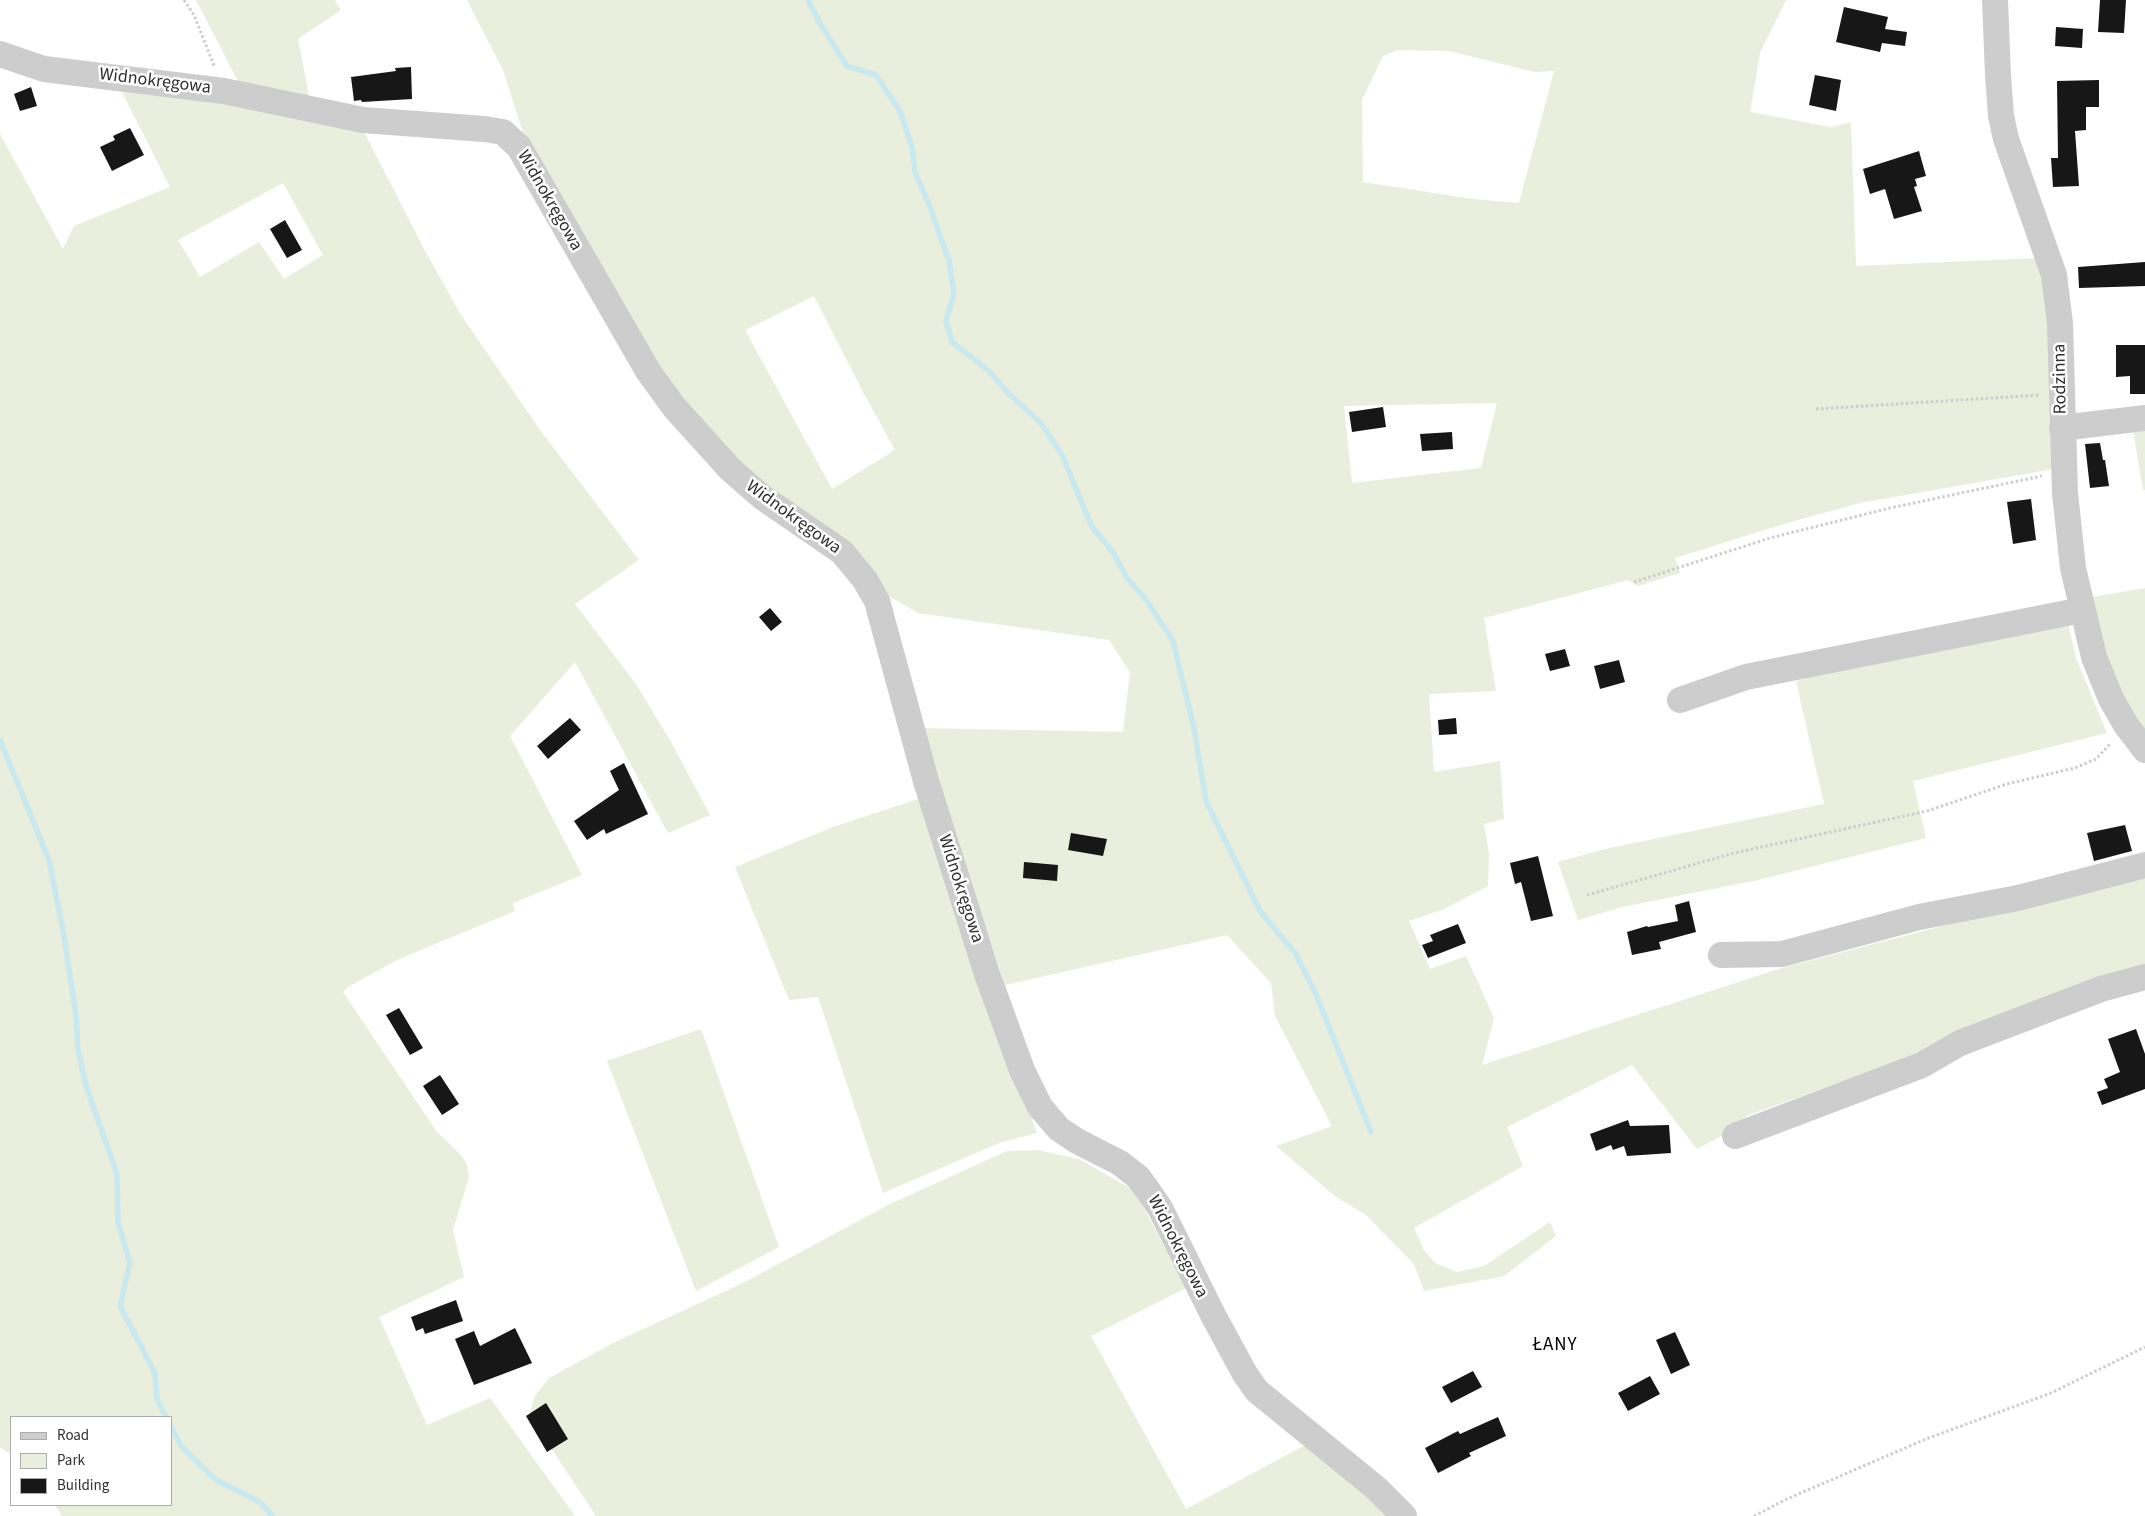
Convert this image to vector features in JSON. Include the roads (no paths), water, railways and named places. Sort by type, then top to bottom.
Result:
[{"type":"street","name":"Rodzinna","points":[[1996,0],[2001,116],[2006,139],[2054,275],[2060,323],[2062,428],[2073,568],[2094,657],[2111,699],[2126,725],[2145,750]]},
{"type":"street","name":"Widnokręgowa","points":[[0,54],[44,68],[224,91],[363,120],[493,130],[503,132],[519,147],[648,371],[674,407],[730,470],[762,498],[842,552],[866,580],[877,602],[926,781],[987,974],[1022,1070],[1040,1106],[1059,1129],[1077,1141],[1120,1163],[1138,1177],[1150,1192],[1245,1374],[1257,1391],[1376,1488],[1404,1516]]},
{"type":"street","points":[[2062,428],[2145,418]]},
{"type":"street","points":[[1680,700],[1746,677],[2082,610]]},
{"type":"street","points":[[1722,955],[1782,954],[1919,917],[2018,898],[2145,865]]},
{"type":"street","points":[[1735,1136],[1922,1065],[1960,1043],[2101,989],[2145,977]]},
{"type":"waterway","points":[[808,0],[821,25],[847,66],[876,75],[900,111],[912,147],[915,172],[930,207],[949,261],[954,294],[946,321],[952,342],[989,371],[1008,393],[1041,423],[1062,455],[1092,527],[1113,552],[1127,578],[1147,601],[1173,641],[1194,728],[1206,801],[1260,911],[1295,953],[1315,992],[1371,1132]]},
{"type":"waterway","points":[[0,740],[49,860],[63,930],[76,1015],[78,1050],[86,1086],[117,1174],[118,1222],[130,1263],[120,1306],[155,1373],[157,1399],[166,1416]]},
{"type":"waterway","points":[[172,1429],[181,1446],[216,1480],[260,1502],[273,1516]]},
{"type":"district","name":"ŁANY","points":[[1555,1346]]}]
